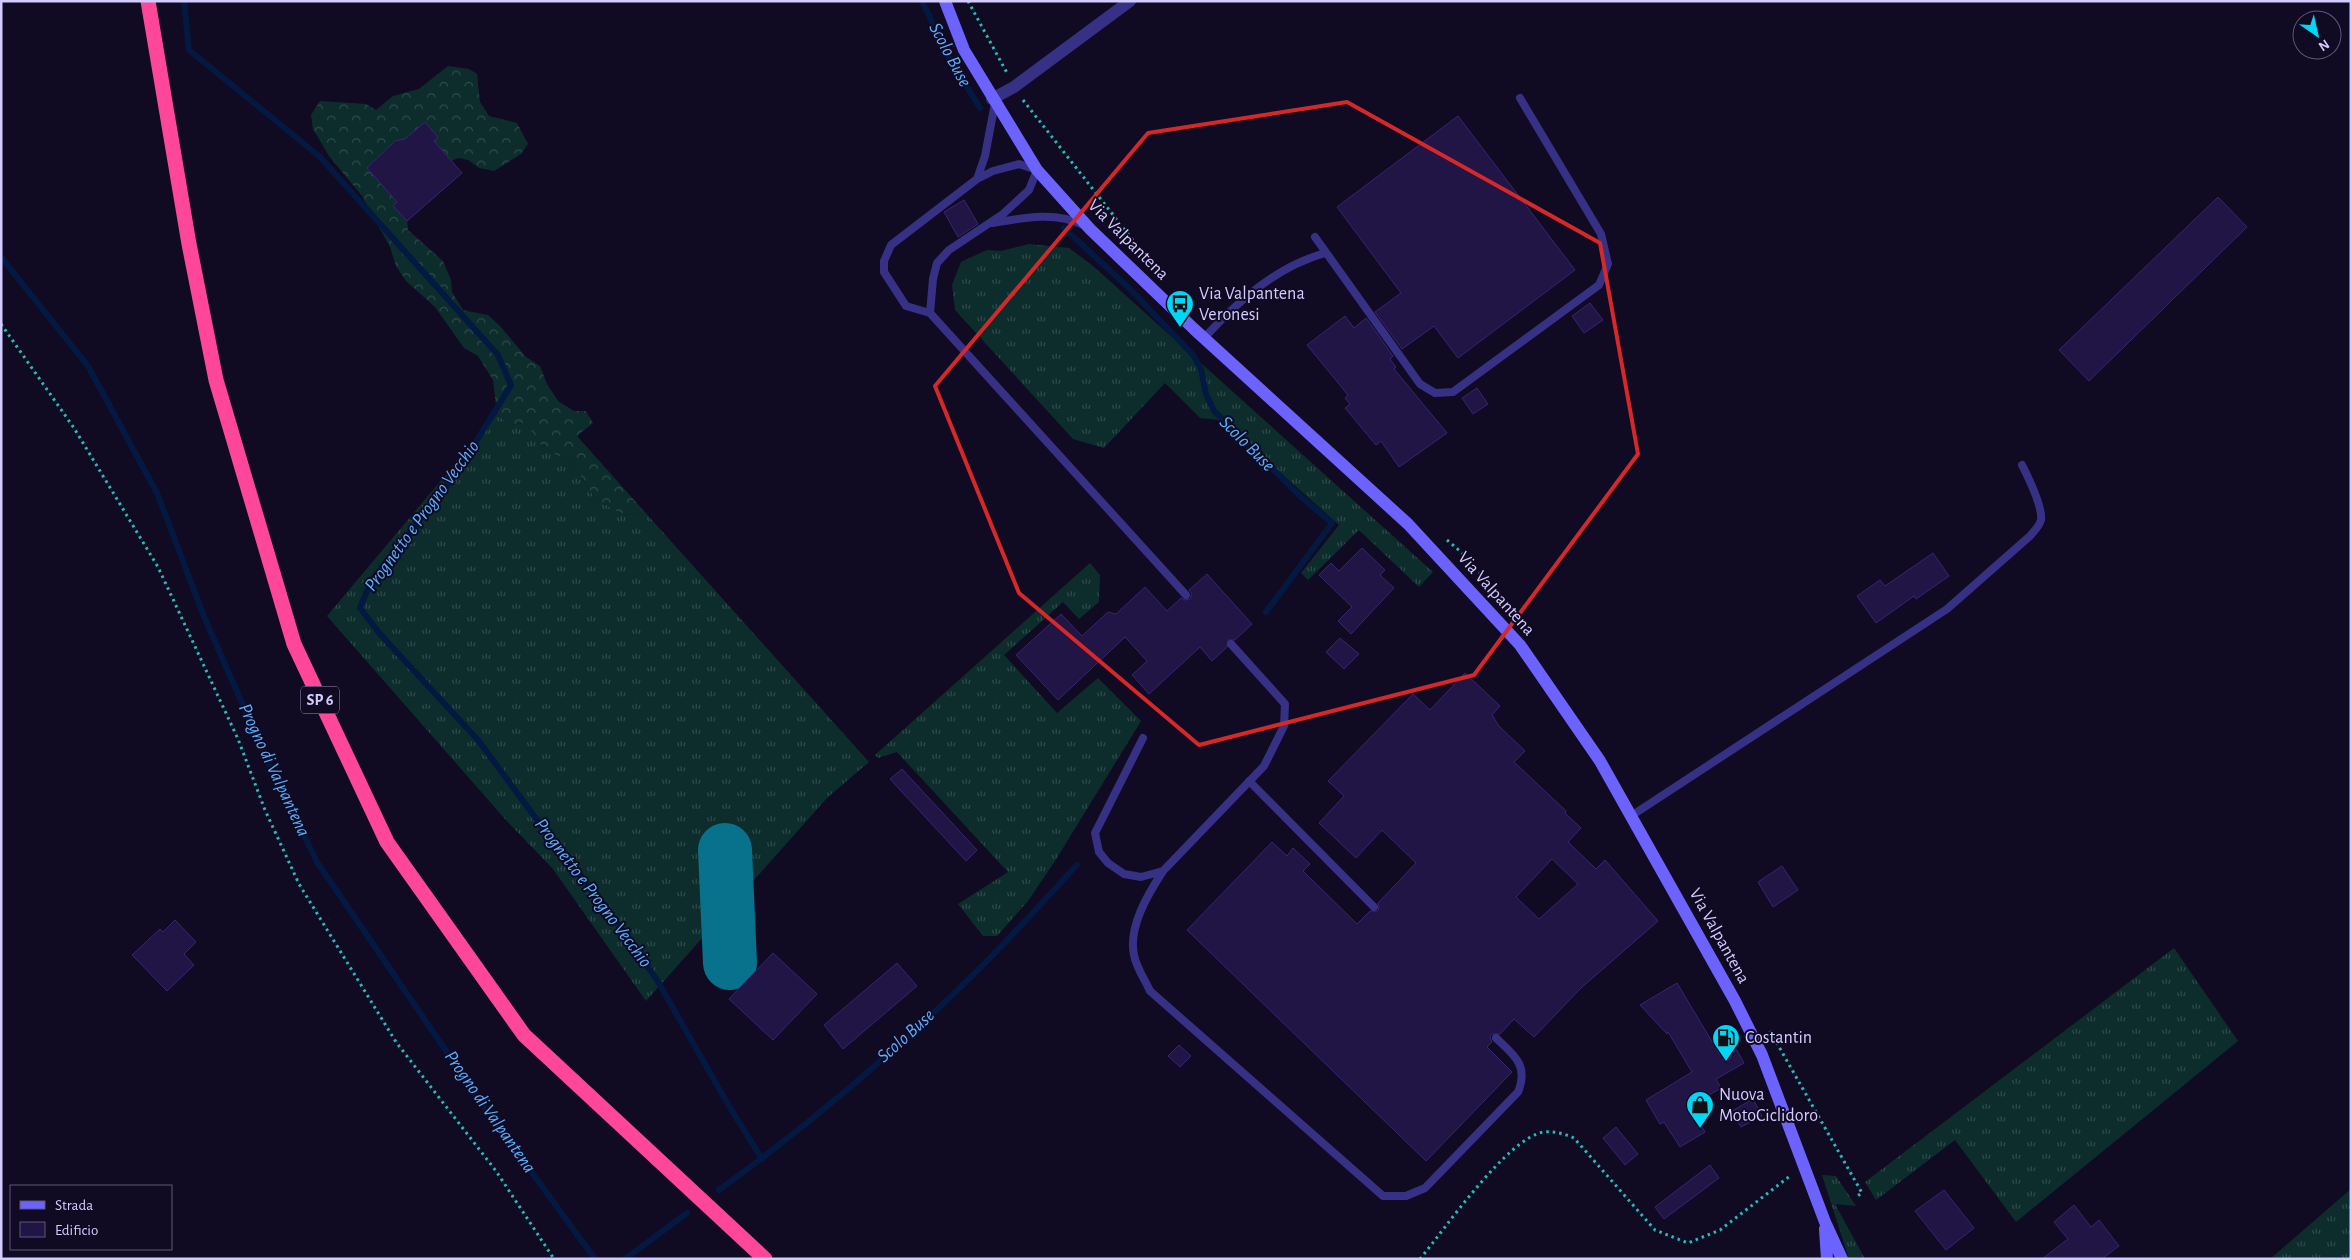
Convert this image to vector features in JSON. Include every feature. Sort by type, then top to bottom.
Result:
[{"type":"highway","name":"SP 6","points":[[148,1],[189,244],[216,380],[294,644],[387,842],[524,1035],[765,1259]]},
{"type":"street","name":"Via Valpantena","points":[[945,1],[964,50],[1037,170],[1090,229],[1204,338],[1408,524],[1520,645],[1600,761],[1735,1001],[1762,1055],[1825,1222],[1842,1259]]},
{"type":"street","points":[[994,101],[1130,1]]},
{"type":"street","name":"Via Valpantena","points":[[1825,1222],[1827,1259]]},
{"type":"lane","points":[[1315,237],[1420,384],[1435,393],[1453,392],[1599,285],[1608,264],[1601,234],[1520,98]]},
{"type":"lane","points":[[978,179],[985,156],[994,101]]},
{"type":"lane","points":[[930,313],[932,279],[937,263],[949,250],[991,223],[1029,190],[1037,170],[1019,164],[993,171],[978,179],[891,245],[884,261],[884,272],[906,306],[930,313],[1186,595]]},
{"type":"lane","points":[[991,223],[1033,217],[1072,220],[1090,229]]},
{"type":"lane","points":[[1204,338],[1228,311],[1271,278],[1305,259],[1325,252]]},
{"type":"lane","points":[[1631,816],[1947,609],[2030,536],[2038,528],[2041,519],[2035,494],[2022,465]]},
{"type":"lane","points":[[1231,644],[1285,704],[1284,726],[1264,766],[1163,871],[1153,886],[1133,934],[1134,956],[1150,992],[1382,1196],[1406,1196],[1425,1188],[1518,1092],[1523,1082],[1522,1066],[1496,1038]]},
{"type":"lane","points":[[1143,738],[1095,832],[1099,852],[1108,863],[1124,874],[1141,877],[1163,871]]},
{"type":"lane","points":[[1249,781],[1374,907]]},
{"type":"path","points":[[1,324],[74,428],[158,567],[238,739],[265,810],[299,884],[345,962],[396,1042],[496,1172],[554,1259]]},
{"type":"path","points":[[1420,1259],[1479,1184],[1526,1140],[1544,1132],[1564,1133],[1574,1138],[1655,1230],[1688,1243],[1720,1230],[1794,1173],[1807,1174]]},
{"type":"path","points":[[1856,1197],[1862,1193]]},
{"type":"highlighted area","points":[[1347,102],[1600,243],[1638,454],[1474,675],[1199,745],[1019,593],[935,386],[1148,133]]},
{"type":"green space","points":[[448,66],[469,69],[477,74],[480,102],[489,116],[517,123],[528,144],[521,154],[494,171],[479,168],[468,160],[459,158],[448,162],[407,219],[408,230],[443,261],[451,280],[452,292],[463,310],[488,315],[500,326],[526,357],[540,366],[547,384],[558,401],[574,411],[586,411],[593,423],[577,436],[643,510],[629,515],[618,512],[595,498],[569,459],[556,455],[542,446],[525,423],[509,425],[497,414],[493,380],[478,356],[464,348],[435,307],[406,281],[396,266],[390,247],[362,196],[329,156],[313,129],[311,115],[320,101],[366,104],[376,110],[393,96],[419,89]]},
{"type":"green space","points":[[1029,244],[1069,248],[1093,266],[1433,572],[1419,587],[1359,530],[1308,580],[1301,573],[1339,525],[1221,420],[1200,418],[1165,383],[1104,448],[1073,439],[955,310],[952,285],[961,262],[987,250],[1001,251]]},
{"type":"green space","points":[[497,414],[509,425],[525,423],[542,446],[556,455],[569,459],[595,498],[618,512],[629,515],[643,510],[869,762],[827,798],[646,1001],[553,869],[505,819],[327,616]]},
{"type":"green space","points":[[1090,563],[1100,575],[1099,602],[1079,619],[1063,602],[1004,655],[1057,713],[1098,678],[1141,721],[1055,861],[1028,901],[997,936],[983,936],[958,904],[1008,872],[897,752],[878,758],[875,755]]},
{"type":"green space","points":[[2174,948],[2238,1041],[2016,1222],[1955,1140],[1876,1200],[1865,1182]]},
{"type":"green space","points":[[1822,1175],[1836,1176],[1856,1206],[1835,1204],[1865,1259],[1849,1259]]},
{"type":"green space","points":[[2351,1189],[2351,1259],[2270,1259]]},
{"type":"building","points":[[1458,116],[1575,270],[1458,358],[1434,326],[1402,349],[1375,312],[1401,293],[1337,207]]},
{"type":"building","points":[[425,122],[438,137],[434,141],[462,173],[407,221],[393,206],[397,202],[367,168],[395,141],[405,139]]},
{"type":"building","points":[[2218,197],[2247,227],[2089,381],[2059,350]]},
{"type":"building","points":[[964,200],[978,224],[958,237],[944,212]]},
{"type":"building","points":[[1590,303],[1603,320],[1584,333],[1572,316]]},
{"type":"building","points":[[1345,316],[1354,328],[1366,318],[1393,356],[1390,359],[1396,367],[1394,369],[1447,433],[1399,467],[1381,441],[1376,445],[1345,408],[1350,404],[1345,398],[1348,395],[1307,345]]},
{"type":"building","points":[[1477,388],[1488,404],[1473,414],[1462,398]]},
{"type":"building","points":[[1362,548],[1385,570],[1380,575],[1394,588],[1351,634],[1338,621],[1352,607],[1319,575],[1331,563],[1339,571]]},
{"type":"building","points":[[1933,553],[1949,576],[1916,599],[1914,596],[1876,623],[1857,596],[1880,580],[1885,586]]},
{"type":"building","points":[[1207,574],[1252,624],[1235,640],[1228,640],[1227,647],[1212,661],[1200,647],[1149,694],[1132,675],[1147,661],[1125,637],[1058,700],[1016,655],[1061,614],[1082,636],[1108,612],[1116,614],[1145,587],[1167,611],[1181,598],[1185,600],[1190,599],[1192,594],[1189,590]]},
{"type":"building","points":[[1340,638],[1359,654],[1344,669],[1326,652]]},
{"type":"building","points":[[1465,673],[1500,706],[1492,715],[1499,726],[1525,751],[1514,762],[1566,811],[1565,813],[1581,828],[1568,842],[1596,869],[1605,860],[1658,921],[1581,988],[1534,1037],[1514,1019],[1500,1034],[1492,1034],[1490,1037],[1492,1042],[1487,1047],[1512,1072],[1426,1161],[1187,930],[1272,842],[1287,856],[1293,848],[1310,864],[1303,871],[1357,924],[1370,911],[1378,911],[1378,903],[1416,863],[1382,830],[1356,858],[1319,823],[1344,796],[1328,781],[1413,694],[1430,710]],"holes":[[[1552,859],[1578,884],[1539,919],[1516,897]]]},
{"type":"building","points":[[902,769],[977,850],[966,861],[890,779]]},
{"type":"building","points":[[1782,866],[1798,890],[1773,907],[1758,882]]},
{"type":"building","points":[[175,920],[196,942],[184,954],[194,965],[167,991],[132,955],[160,929],[163,932]]},
{"type":"building","points":[[773,953],[817,994],[773,1040],[729,999]]},
{"type":"building","points":[[897,963],[917,986],[843,1049],[824,1025]]},
{"type":"building","points":[[1677,983],[1720,1055],[1735,1047],[1744,1063],[1716,1079],[1721,1088],[1690,1106],[1705,1132],[1680,1147],[1664,1122],[1660,1124],[1646,1100],[1692,1072],[1668,1032],[1667,1034],[1640,1005]]},
{"type":"building","points":[[1179,1045],[1191,1056],[1180,1067],[1168,1056]]},
{"type":"building","points":[[1753,1099],[1762,1116],[1741,1127],[1732,1111]]},
{"type":"building","points":[[1616,1127],[1638,1154],[1625,1165],[1603,1138]]},
{"type":"building","points":[[1710,1165],[1719,1178],[1664,1219],[1655,1207]]},
{"type":"building","points":[[1944,1190],[1974,1228],[1946,1250],[1915,1211]]},
{"type":"building","points":[[2074,1205],[2091,1227],[2099,1220],[2119,1246],[2102,1259],[2042,1259],[2068,1239],[2054,1222]]},
{"type":"waterway","name":"Prognetto e Progno Vecchio","points":[[184,1],[189,50],[319,156],[498,355],[511,385],[456,474],[371,581],[360,608],[380,634],[478,740],[543,828],[602,902],[657,980],[729,1106],[762,1159]]},
{"type":"waterway","name":"Scolo Buse","points":[[922,1],[950,60],[980,108]]},
{"type":"waterway","name":"Scolo Buse","points":[[1064,228],[1130,289],[1193,355],[1201,369],[1206,394],[1214,411],[1299,495],[1332,523],[1266,612]]},
{"type":"waterway","name":"Progno di Valpantena","points":[[1,257],[88,366],[157,493],[205,619],[269,764],[317,862],[485,1108],[595,1259]]},
{"type":"waterway","name":"Scolo Buse","points":[[719,1190],[822,1111],[922,1024],[996,952],[1077,865]]},
{"type":"waterway","name":"Scolo Buse","points":[[625,1259],[687,1213]]},
{"type":"taxiway","points":[[725,850],[730,963]]},
{"type":"place","name":"Via Valpantena Veronesi","points":[[1180,328]]},
{"type":"place","name":"Costantin","points":[[1726,1062]]},
{"type":"place","name":"Nuova MotoCiclidoro","points":[[1700,1129]]}]
